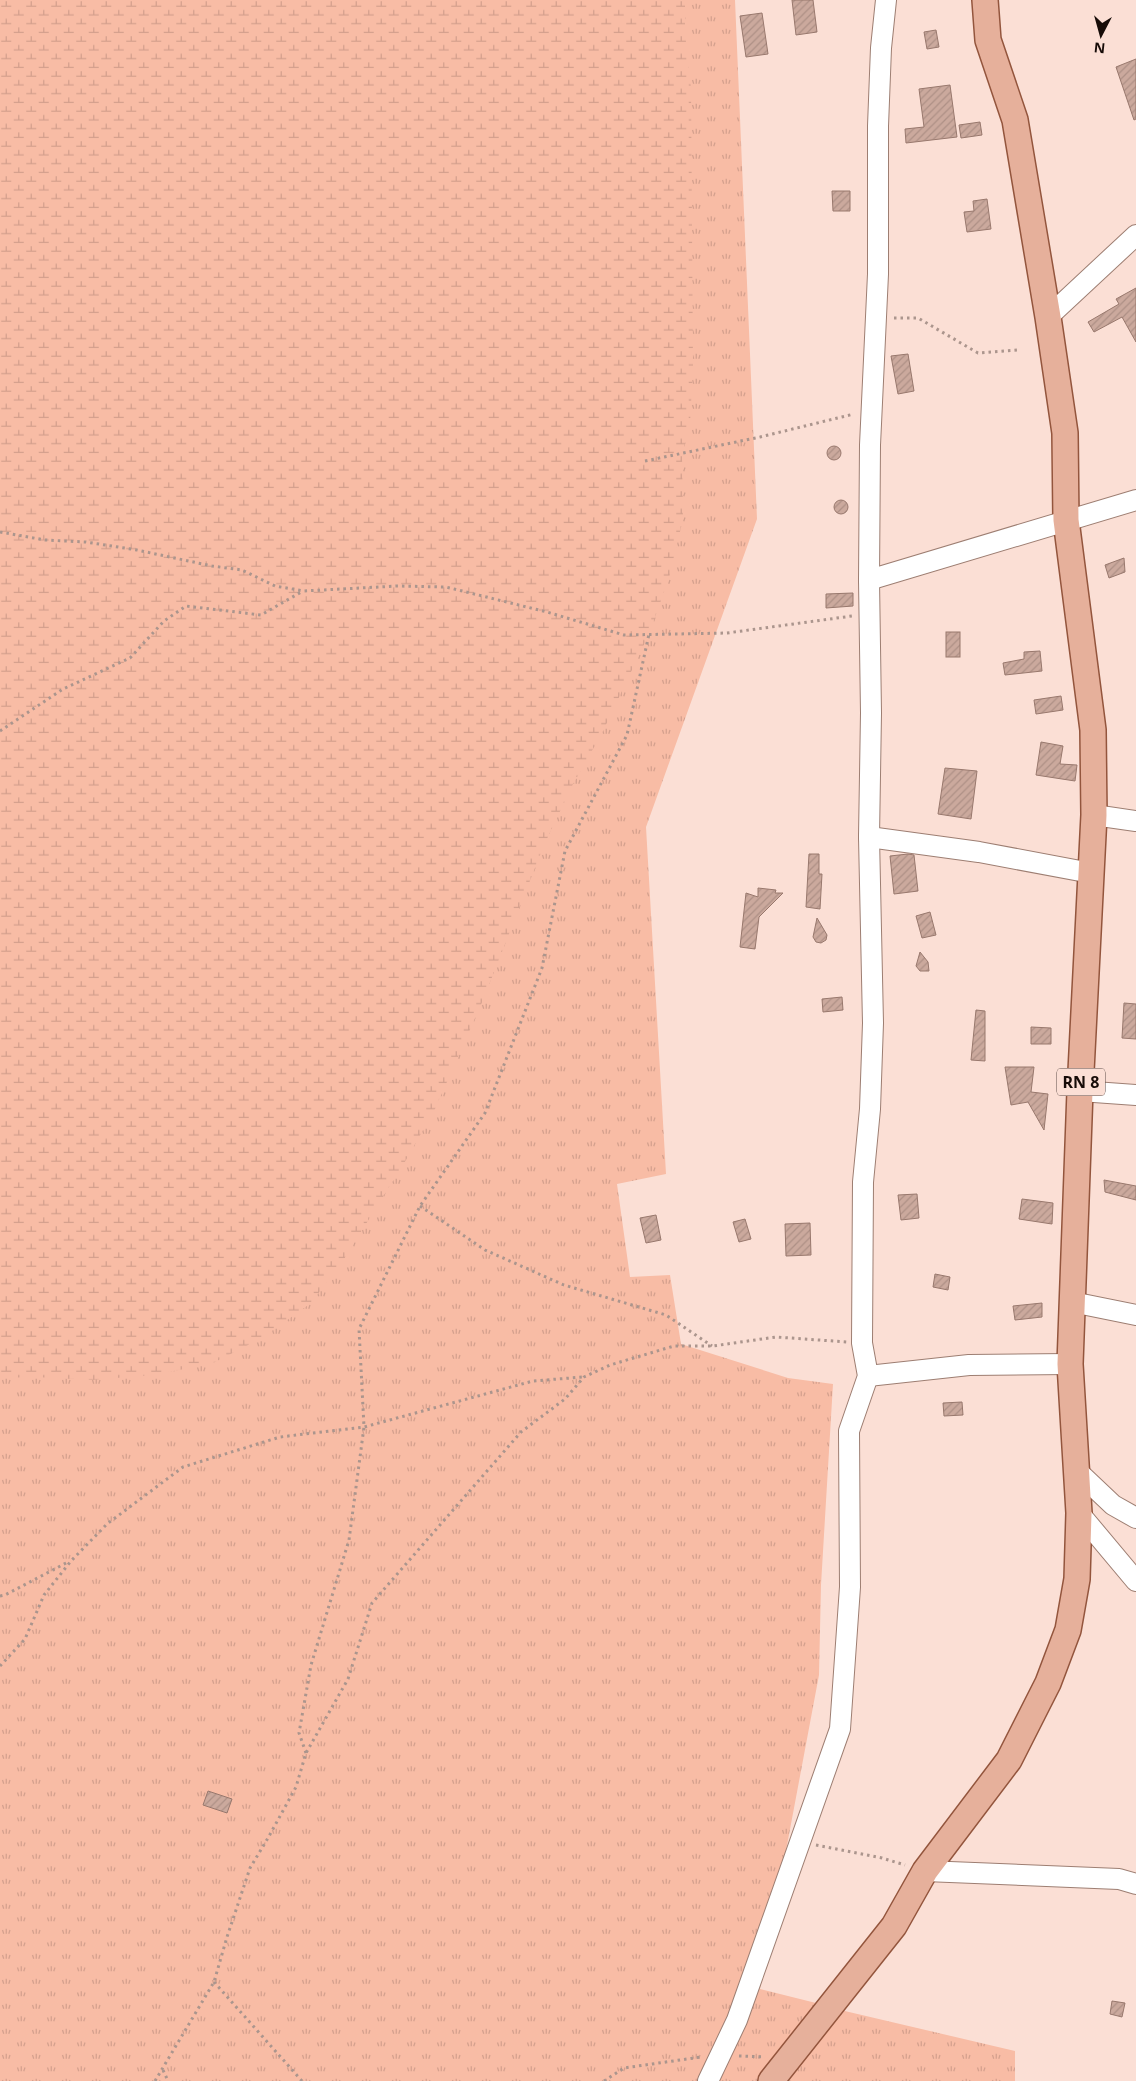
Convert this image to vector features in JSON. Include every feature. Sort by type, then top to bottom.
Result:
[{"type":"main road","name":"RN 8","points":[[771,2081],[894,1926],[925,1871],[1009,1760],[1048,1683],[1068,1630],[1077,1579],[1079,1513],[1070,1364],[1080,1092],[1094,815],[1093,730],[1066,520],[1065,433],[1048,317],[1015,120],[988,40],[985,0]]},
{"type":"street","points":[[708,2081],[737,2020],[786,1878],[802,1841],[840,1729],[850,1587],[849,1431],[868,1376],[862,1343],[863,1182],[870,1109],[872,1033],[869,837],[871,713],[869,580],[879,185],[878,126],[881,48],[886,0]]},
{"type":"street","points":[[1048,317],[1136,235]]},
{"type":"street","points":[[869,580],[1136,500]]},
{"type":"street","points":[[1094,815],[1136,821]]},
{"type":"street","points":[[869,837],[978,852],[1091,873]]},
{"type":"street","points":[[1080,1092],[1136,1095]]},
{"type":"street","points":[[1072,1302],[1136,1315]]},
{"type":"street","points":[[868,1376],[969,1365],[1070,1364]]},
{"type":"street","points":[[1076,1470],[1113,1506],[1136,1518]]},
{"type":"street","points":[[1079,1513],[1136,1581]]},
{"type":"street","points":[[925,1871],[1119,1879],[1136,1884]]},
{"type":"path","points":[[876,317],[918,318],[978,353],[1018,350]]},
{"type":"path","points":[[645,461],[760,437],[872,410]]},
{"type":"path","points":[[0,532],[45,540],[86,542],[137,550],[242,570],[275,586],[304,591],[397,586],[446,587],[547,612],[624,635],[727,633],[870,614]]},
{"type":"path","points":[[0,732],[63,689],[130,658],[164,621],[186,606],[261,615],[304,591]]},
{"type":"path","points":[[306,1753],[299,1733],[310,1666],[349,1540],[364,1427],[360,1329],[420,1206],[485,1113],[542,968],[565,851],[627,735],[649,634]]},
{"type":"path","points":[[420,1206],[485,1250],[564,1285],[666,1315],[713,1346]]},
{"type":"path","points":[[0,1666],[25,1640],[44,1595],[70,1561],[107,1524],[183,1467],[280,1436],[364,1427],[533,1381],[584,1377],[610,1365],[674,1346],[713,1346],[776,1337],[862,1343]]},
{"type":"path","points":[[156,2081],[214,1982],[250,1868],[296,1787],[306,1753],[348,1678],[372,1603],[520,1432],[564,1399],[584,1377]]},
{"type":"path","points":[[0,1596],[70,1561]]},
{"type":"path","points":[[802,1841],[882,1858],[925,1871]]},
{"type":"path","points":[[214,1982],[302,2081]]},
{"type":"path","points":[[162,2069],[168,2081]]},
{"type":"green space","points":[[0,0],[735,0],[757,519],[646,827],[666,1174],[617,1184],[630,1277],[670,1275],[681,1344],[788,1378],[833,1384],[821,1585],[819,1675],[760,1989],[828,2006],[770,2081],[0,2081]]},
{"type":"green space","points":[[0,0],[685,0],[685,33],[691,88],[693,367],[690,423],[682,455],[683,519],[669,578],[649,634],[602,733],[572,786],[544,845],[483,1000],[435,1109],[406,1160],[344,1259],[311,1303],[262,1338],[211,1364],[152,1375],[92,1380],[35,1377],[0,1378]]},
{"type":"green space","points":[[832,2008],[1015,2051],[1015,2081],[774,2081]]},
{"type":"building","points":[[792,0],[813,0],[817,32],[796,35]]},
{"type":"building","points":[[762,13],[768,54],[746,57],[740,16]]},
{"type":"building","points":[[936,30],[939,47],[927,49],[924,32]]},
{"type":"building","points":[[1136,59],[1136,119],[1134,120],[1116,67]]},
{"type":"building","points":[[950,85],[957,137],[906,143],[905,129],[924,127],[919,89]]},
{"type":"building","points":[[980,122],[982,135],[961,138],[959,125]]},
{"type":"building","points":[[832,191],[850,191],[850,211],[833,211]]},
{"type":"building","points":[[987,199],[991,229],[967,232],[964,212],[974,211],[973,201]]},
{"type":"building","points":[[1136,288],[1136,342],[1122,317],[1094,332],[1088,322],[1119,304],[1116,299]]},
{"type":"building","points":[[908,354],[914,391],[898,394],[891,356]]},
{"type":"building","points":[[831,446],[837,446],[841,453],[837,460],[831,460],[827,456],[827,450]]},
{"type":"building","points":[[841,500],[846,502],[848,507],[846,512],[841,514],[836,512],[834,507],[836,502]]},
{"type":"building","points":[[1124,558],[1125,572],[1109,578],[1105,565]]},
{"type":"building","points":[[853,593],[853,606],[826,608],[826,594]]},
{"type":"building","points":[[946,632],[960,632],[960,657],[946,657]]},
{"type":"building","points":[[1040,651],[1042,671],[1005,675],[1003,663],[1024,659],[1024,652]]},
{"type":"building","points":[[1061,696],[1063,710],[1036,714],[1034,700]]},
{"type":"building","points":[[1041,742],[1063,746],[1060,764],[1077,765],[1075,781],[1036,775]]},
{"type":"building","points":[[945,768],[977,771],[971,819],[938,814]]},
{"type":"building","points":[[809,854],[819,854],[819,874],[822,874],[820,909],[806,907]]},
{"type":"building","points":[[914,855],[918,891],[894,894],[890,856]]},
{"type":"building","points":[[758,888],[776,890],[775,893],[783,893],[759,917],[755,949],[740,947],[746,893],[758,897]]},
{"type":"building","points":[[930,912],[936,935],[922,938],[916,916]]},
{"type":"building","points":[[817,918],[827,935],[826,940],[821,943],[816,942],[813,937]]},
{"type":"building","points":[[920,952],[928,962],[929,971],[920,971],[916,966]]},
{"type":"building","points":[[842,997],[843,1010],[823,1012],[822,999]]},
{"type":"building","points":[[1124,1003],[1136,1004],[1136,1039],[1122,1038]]},
{"type":"building","points":[[976,1010],[985,1011],[985,1061],[971,1060]]},
{"type":"building","points":[[1031,1027],[1051,1028],[1051,1044],[1031,1044]]},
{"type":"building","points":[[1005,1067],[1034,1067],[1031,1092],[1048,1094],[1044,1130],[1028,1102],[1011,1105]]},
{"type":"building","points":[[1104,1180],[1136,1186],[1136,1200],[1105,1192]]},
{"type":"building","points":[[917,1194],[919,1218],[901,1220],[898,1195]]},
{"type":"building","points":[[1022,1199],[1053,1203],[1052,1224],[1019,1219]]},
{"type":"building","points":[[656,1215],[661,1240],[646,1243],[640,1218]]},
{"type":"building","points":[[745,1219],[751,1239],[739,1242],[733,1222]]},
{"type":"building","points":[[810,1223],[811,1255],[786,1256],[785,1224]]},
{"type":"building","points":[[935,1274],[950,1277],[948,1290],[933,1287]]},
{"type":"building","points":[[1042,1303],[1042,1317],[1015,1320],[1013,1306]]},
{"type":"building","points":[[962,1402],[963,1415],[944,1416],[943,1403]]},
{"type":"building","points":[[208,1791],[232,1799],[227,1813],[203,1805]]},
{"type":"building","points":[[1112,2001],[1125,2003],[1122,2017],[1110,2014]]}]
